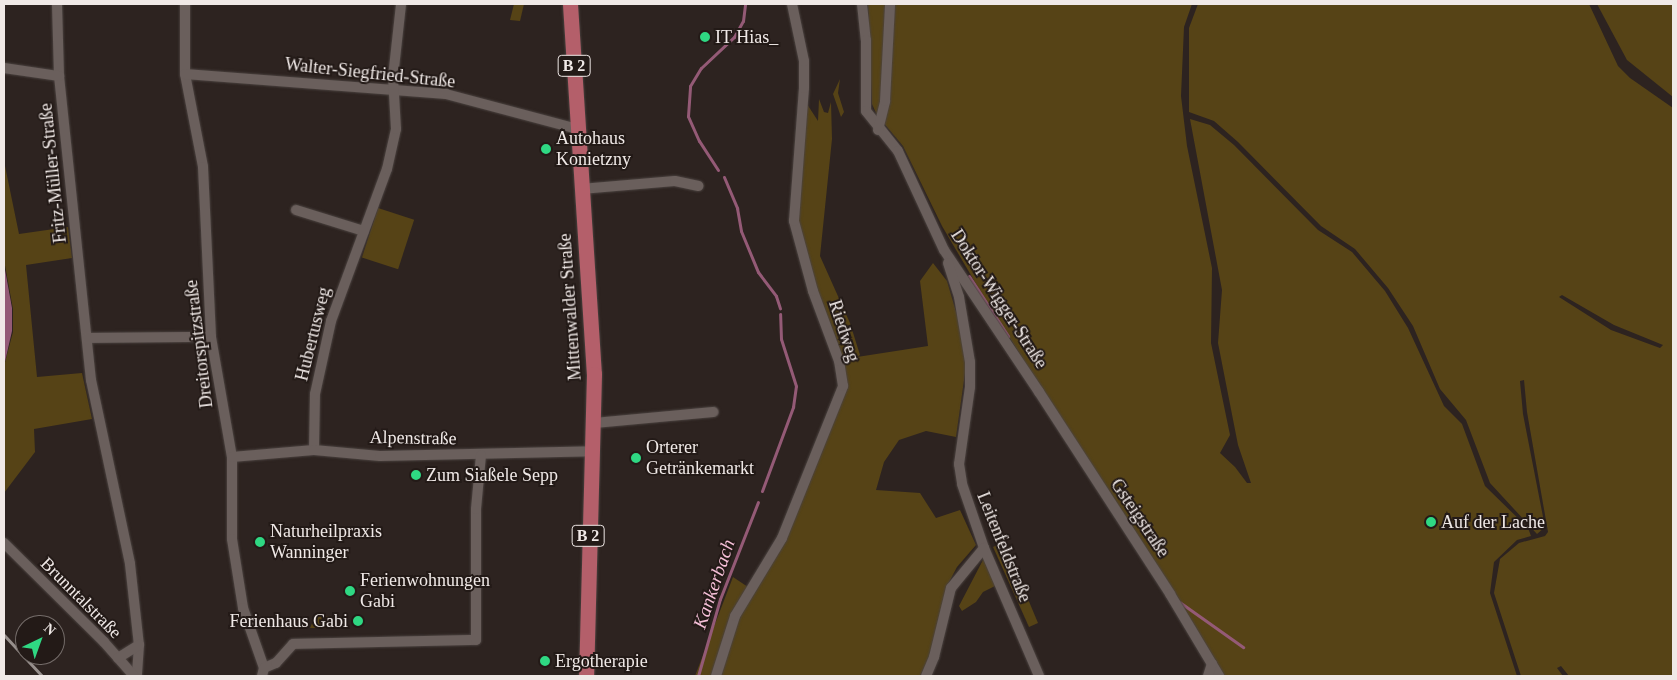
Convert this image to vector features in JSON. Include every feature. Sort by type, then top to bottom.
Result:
[{"type":"main road","name":"Mittenwalder Straße","points":[[570,4],[594,374],[594,451],[589,513],[586,676]]},
{"type":"street","name":"Fritz-Müller-Straße","points":[[57,4],[59,76],[91,380],[130,564],[139,645],[135,676]]},
{"type":"street","name":"Dreitorspitzstraße","points":[[184,4],[185,74],[203,167],[212,337],[232,457],[232,539],[243,608],[263,672]]},
{"type":"street","name":"Hubertusweg","points":[[314,450],[315,394],[320,364],[341,287],[387,169],[396,129],[393,90],[402,4]]},
{"type":"street","name":"Riedweg","points":[[716,676],[735,616],[782,538],[843,386],[837,354],[813,290],[794,226],[804,79],[801,42],[792,4]]},
{"type":"street","name":"Doktor-Wigger-Straße","points":[[862,4],[866,40],[866,111],[878,130],[898,152],[944,250],[1040,392]]},
{"type":"street","points":[[878,130],[885,101],[890,4]]},
{"type":"street","points":[[4,68],[59,76]]},
{"type":"street","name":"Walter-Siegfried-Straße","points":[[185,74],[446,94],[578,129]]},
{"type":"street","points":[[581,189],[675,181],[698,186]]},
{"type":"street","points":[[296,210],[364,231]]},
{"type":"street","name":"Leitenfeldstraße","points":[[944,250],[959,297],[970,362],[970,387],[959,464],[968,507],[1039,676]]},
{"type":"street","points":[[87,338],[212,337]]},
{"type":"street","name":"Gsteigstraße","points":[[1040,392],[1219,676]]},
{"type":"street","points":[[594,423],[713,412]]},
{"type":"street","name":"Alpenstraße","points":[[232,457],[314,450],[380,456],[594,451]]},
{"type":"street","points":[[263,672],[276,663],[293,644],[476,640],[476,509],[481,455]]},
{"type":"street","name":"Brunntalstraße","points":[[4,543],[135,676]]},
{"type":"street","points":[[926,676],[934,657],[951,588],[984,548]]},
{"type":"street","points":[[118,658],[139,645]]},
{"type":"street","points":[[1208,676],[1212,664]]},
{"type":"shaded area","points":[[514,4],[524,4],[520,21],[510,20]]},
{"type":"shaded area","points":[[868,4],[1192,4],[1184,27],[1181,96],[1187,146],[1212,268],[1211,343],[1230,435],[1220,453],[1235,467],[1247,483],[1251,483],[1238,445],[1218,343],[1222,290],[1190,119],[1210,125],[1234,145],[1318,230],[1352,252],[1385,291],[1408,328],[1444,406],[1462,424],[1485,486],[1528,528],[1531,536],[1517,540],[1494,562],[1490,593],[1517,676],[1223,676],[982,294],[942,226],[903,146],[877,115],[872,104]]},
{"type":"shaded area","points":[[1198,4],[1589,4],[1618,66],[1630,78],[1673,108],[1673,676],[1569,676],[1561,666],[1557,668],[1563,676],[1521,676],[1494,593],[1500,559],[1519,543],[1545,536],[1548,532],[1527,412],[1524,380],[1520,381],[1523,414],[1545,527],[1537,534],[1490,483],[1466,420],[1440,389],[1413,326],[1388,288],[1355,249],[1321,226],[1238,142],[1214,121],[1189,112],[1189,28]],"holes":[[[1562,295],[1614,325],[1663,345],[1660,348],[1611,330],[1559,297]]]},
{"type":"shaded area","points":[[1597,4],[1673,4],[1673,97],[1627,60]]},
{"type":"shaded area","points":[[840,79],[838,93],[844,112],[841,117],[833,94]]},
{"type":"shaded area","points":[[819,99],[824,112],[828,113],[831,102],[832,139],[820,256],[850,323],[860,355],[857,357],[928,346],[920,281],[933,263],[947,281],[964,339],[966,366],[956,437],[926,431],[899,440],[884,462],[876,490],[920,493],[936,518],[960,510],[976,545],[957,567],[947,586],[929,658],[920,676],[695,676],[733,577],[754,591],[846,387],[797,219],[805,101],[818,121]]},
{"type":"shaded area","points":[[4,161],[19,234],[68,227],[72,258],[26,265],[37,377],[82,373],[92,419],[34,429],[35,452],[4,493],[4,366],[13,332],[13,309],[4,260]]},
{"type":"shaded area","points":[[378,208],[414,220],[398,269],[362,257]]},
{"type":"shaded area","points":[[4,264],[12,308],[12,331],[4,366]]},
{"type":"shaded area","points":[[1004,542],[1038,623],[1029,627],[993,547]]},
{"type":"shaded area","points":[[984,558],[997,585],[983,592],[976,602],[962,611],[959,606]]},
{"type":"shaded area","points":[[316,614],[330,617],[330,628],[310,628]]},
{"type":"waterway","name":"Kankerbach","points":[[718,170],[699,141],[688,116],[690,86],[701,68],[734,37],[743,21],[745,4]]},
{"type":"waterway","name":"Kankerbach","points":[[724,177],[737,208],[741,231],[758,272],[776,296],[780,308]]},
{"type":"waterway","points":[[969,276],[1008,336]]},
{"type":"waterway","name":"Kankerbach","points":[[762,491],[793,407],[796,386],[781,339],[780,314]]},
{"type":"waterway","name":"Kankerbach","points":[[698,676],[720,599],[758,502]]},
{"type":"waterway","points":[[1178,601],[1243,647]]},
{"type":"railway","points":[[4,635],[42,676]]},
{"type":"place","name":"IT Hias_","points":[[705,37]]},
{"type":"place","name":"Autohaus Konietzny","points":[[546,149]]},
{"type":"place","name":"Orterer Getränkemarkt","points":[[636,458]]},
{"type":"place","name":"Zum Siaßele Sepp","points":[[416,475]]},
{"type":"place","name":"Auf der Lache","points":[[1431,522]]},
{"type":"place","name":"Naturheilpraxis Wanninger","points":[[260,542]]},
{"type":"place","name":"Ferienwohnungen Gabi","points":[[350,591]]},
{"type":"place","name":"Ferienhaus Gabi","points":[[358,621]]},
{"type":"place","name":"Ergotherapie","points":[[545,661]]}]
